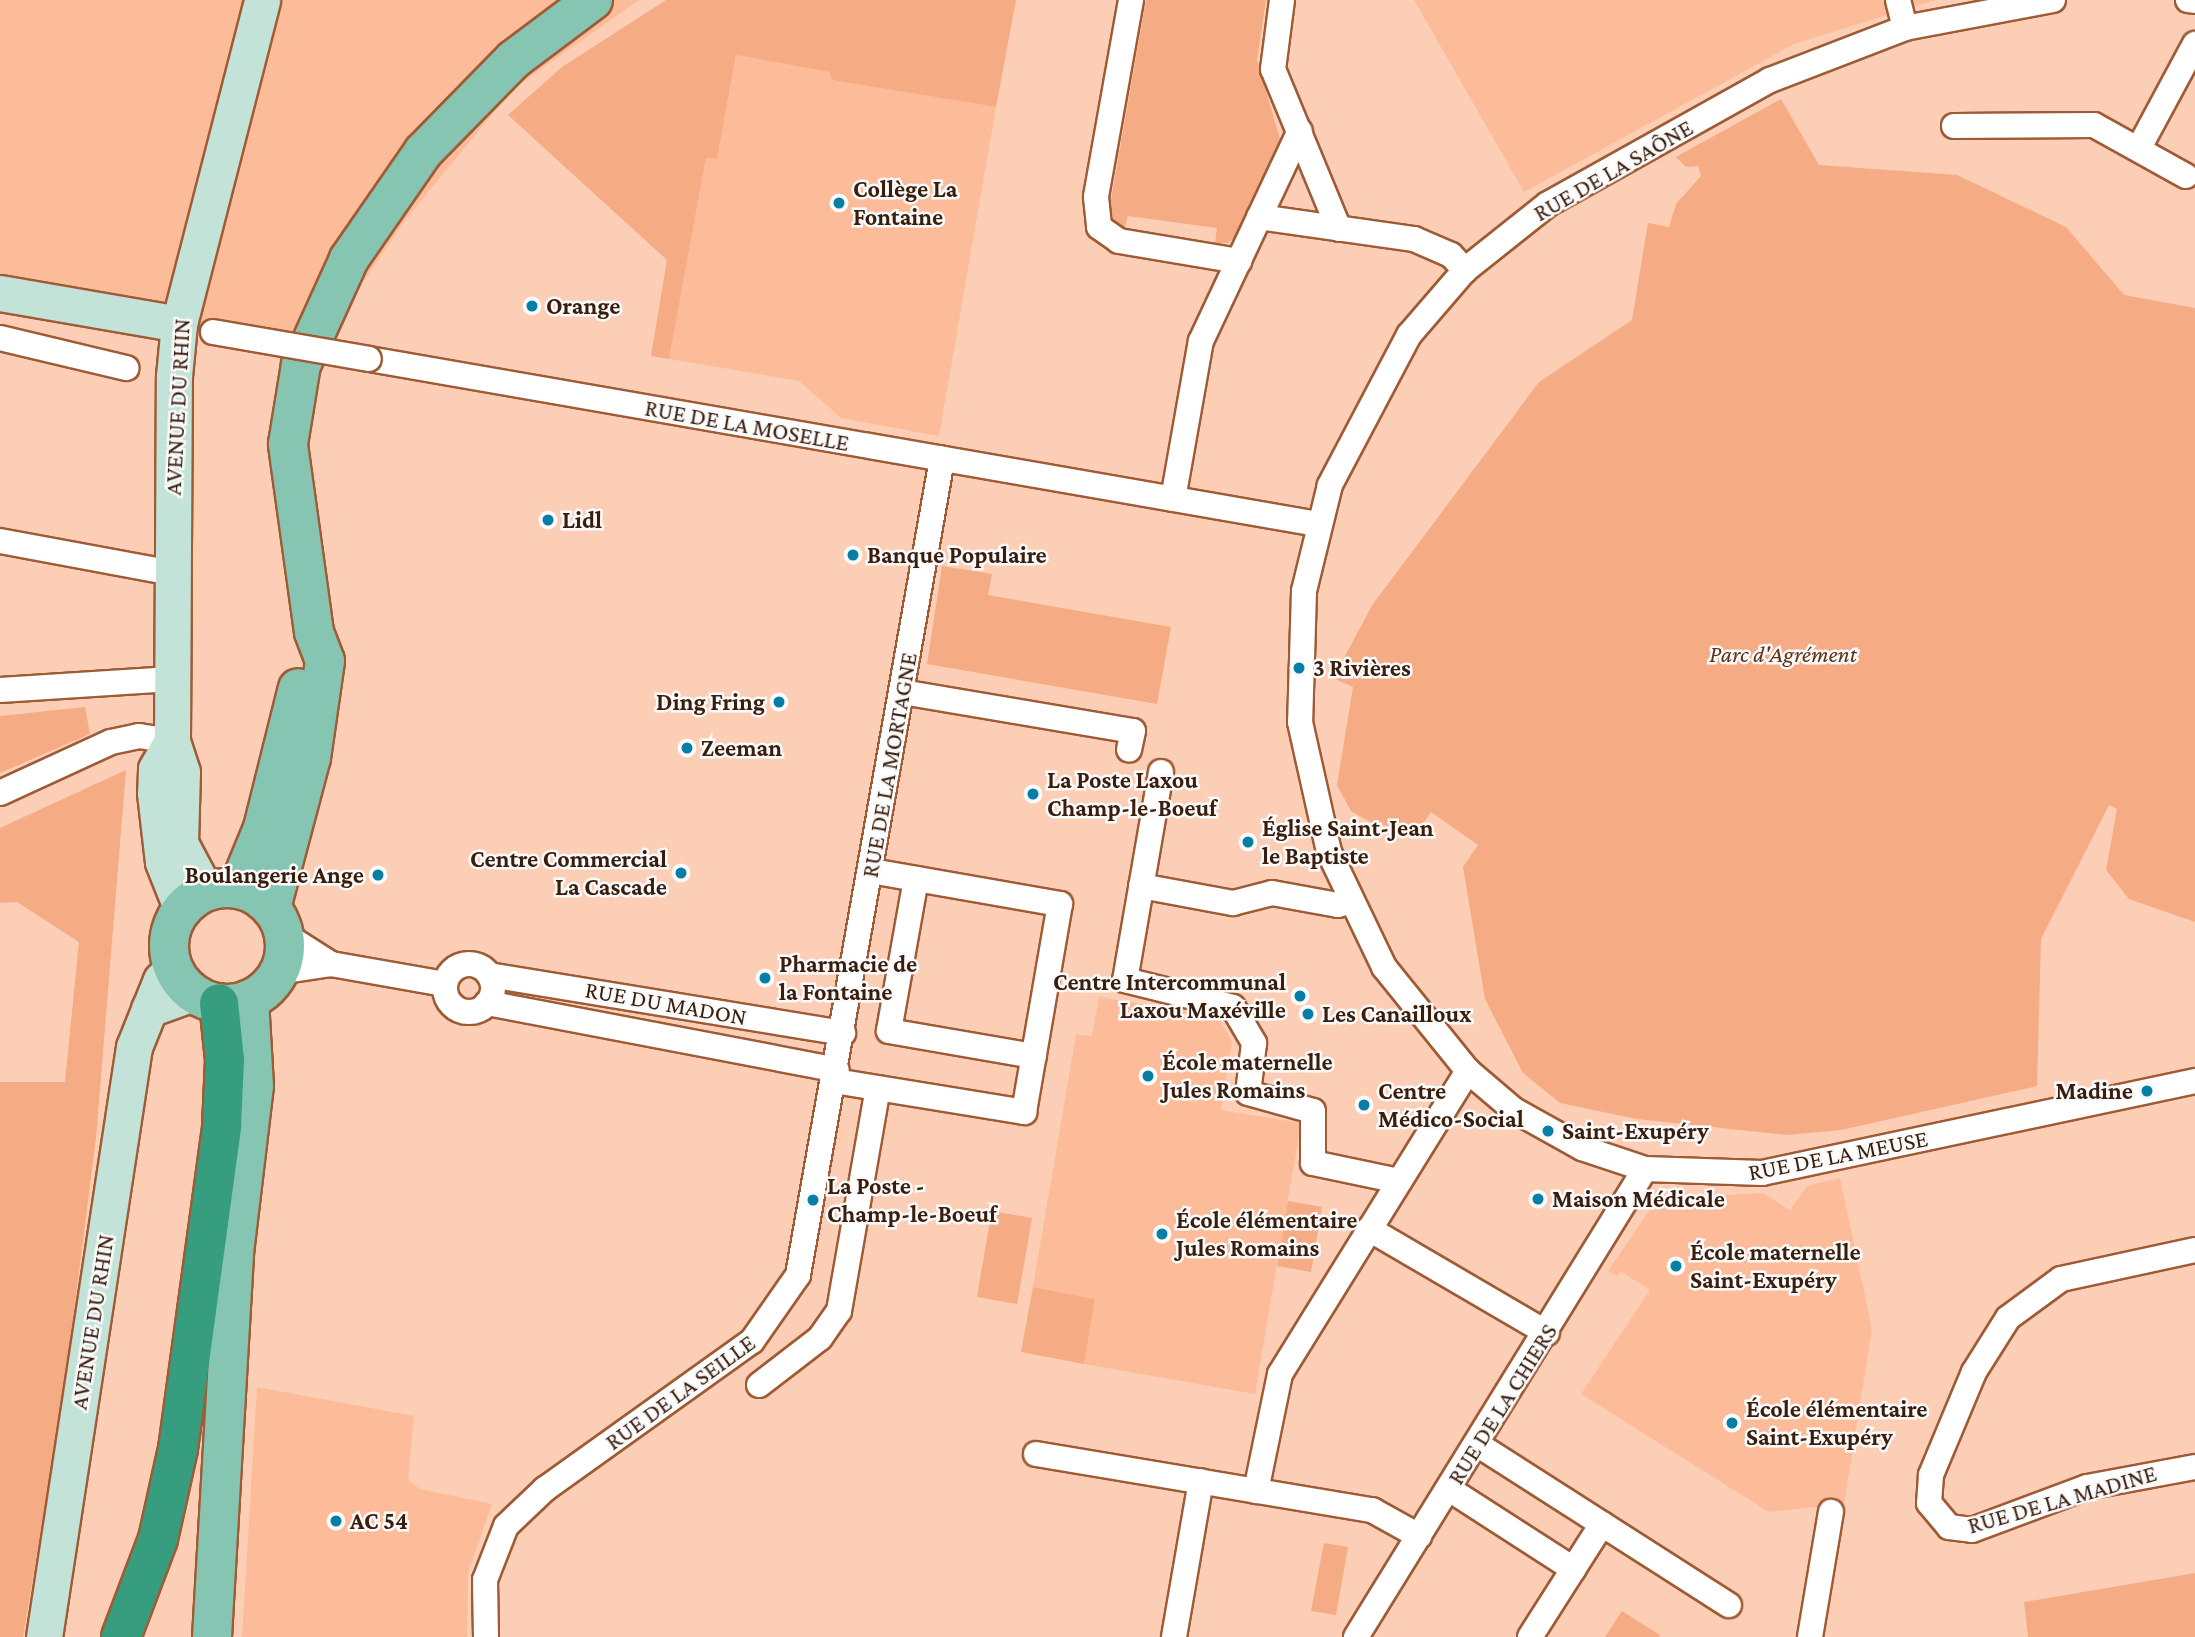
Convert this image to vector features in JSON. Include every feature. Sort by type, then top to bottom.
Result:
[{"type":"highway","points":[[121,1637],[158,1539],[180,1436],[222,1126],[225,1060],[209,991]]},
{"type":"main road","name":"AVENUE DU RHIN","points":[[208,897],[181,850],[182,772],[172,741],[172,572],[179,324],[262,0]]},
{"type":"main road","points":[[209,991],[279,972],[278,921],[318,727],[325,662],[314,632],[288,444],[295,385],[318,321],[370,225],[442,130],[513,60],[593,0]]},
{"type":"main road","points":[[0,293],[179,324]]},
{"type":"main road","points":[[212,1637],[234,1253],[254,1086],[209,991],[170,939],[208,897],[263,828],[314,632]]},
{"type":"main road","points":[[208,897],[278,921]]},
{"type":"main road","name":"AVENUE DU RHIN","points":[[44,1637],[134,1047],[160,980],[209,991]]},
{"type":"street","points":[[1131,0],[1096,197],[1103,232],[1119,241],[1239,261]]},
{"type":"street","points":[[1282,0],[1273,69],[1339,229]]},
{"type":"street","points":[[1898,0],[1905,28]]},
{"type":"street","name":"RUE DE LA SAÔNE","points":[[1317,524],[1374,392],[1409,335],[1465,270],[1548,204],[1770,80],[1905,28],[2053,0]]},
{"type":"street","points":[[2188,0],[2195,1]]},
{"type":"street","points":[[2140,146],[2195,44]]},
{"type":"street","points":[[1954,125],[2074,121],[2140,146],[2186,176]]},
{"type":"street","points":[[1173,499],[1201,341],[1300,131]]},
{"type":"street","points":[[1259,217],[1414,239],[1451,254],[1465,270]]},
{"type":"street","name":"RUE DE LA MOSELLE","points":[[179,324],[1317,524]]},
{"type":"street","points":[[0,338],[126,368]]},
{"type":"street","name":"RUE DE LA MORTAGNE","points":[[836,1076],[942,459]]},
{"type":"street","name":"RUE DE LA MEUSE","points":[[1317,524],[1301,622],[1300,722],[1315,804],[1350,901],[1392,978],[1468,1071],[1548,1131],[1645,1169],[1714,1176],[1773,1171],[2195,1081]]},
{"type":"street","points":[[0,541],[172,572]]},
{"type":"street","points":[[0,690],[172,679]]},
{"type":"street","points":[[902,692],[1133,731],[1129,750]]},
{"type":"street","points":[[0,793],[111,742],[139,736],[172,741]]},
{"type":"street","points":[[1161,772],[1141,886],[1129,985],[1233,1007],[1254,1043],[1248,1093],[1313,1111],[1313,1163],[1399,1181]]},
{"type":"street","points":[[871,871],[1060,904],[1034,1056],[889,1031],[916,879]]},
{"type":"street","points":[[1141,886],[1233,903],[1272,893],[1338,905],[1350,901]]},
{"type":"street","points":[[278,921],[331,964]]},
{"type":"street","points":[[279,972],[331,964],[445,984]]},
{"type":"street","points":[[464,965],[489,975],[487,1003],[459,1010],[445,984],[464,965]]},
{"type":"street","name":"RUE DU MADON","points":[[489,975],[843,1033]]},
{"type":"street","name":"RUE DU MADON","points":[[487,1003],[505,1012],[836,1076],[878,1088],[1024,1112],[1034,1056]]},
{"type":"street","points":[[1256,1491],[1275,1383],[1468,1071]]},
{"type":"street","name":"RUE DE LA SEILLE","points":[[486,1637],[485,1580],[506,1526],[545,1489],[752,1341],[787,1298],[802,1261],[836,1076]]},
{"type":"street","points":[[759,1385],[820,1338],[839,1311],[878,1088]]},
{"type":"street","name":"RUE DE LA CHIERS","points":[[1356,1637],[1548,1333],[1645,1169]]},
{"type":"street","points":[[1369,1229],[1548,1333]]},
{"type":"street","name":"RUE DE LA MADINE","points":[[2195,1250],[2061,1279],[2008,1318],[1974,1371],[1931,1475],[1929,1503],[1949,1527],[1972,1530],[2087,1487],[2195,1467]]},
{"type":"street","points":[[1477,1444],[1729,1605]]},
{"type":"street","points":[[1036,1454],[1372,1510],[1419,1536]]},
{"type":"street","points":[[1174,1637],[1201,1482]]},
{"type":"street","points":[[1449,1489],[1573,1569]]},
{"type":"street","points":[[1810,1637],[1831,1512]]},
{"type":"street","points":[[1530,1637],[1602,1524]]},
{"type":"shaded area","points":[[0,0],[639,0],[514,88],[406,219],[329,332],[170,332],[0,303]]},
{"type":"shaded area","points":[[1414,0],[1935,0],[1794,44],[1524,192]]},
{"type":"shaded area","name":"Collège La Fontaine","points":[[736,55],[831,72],[832,80],[996,107],[939,436],[841,418],[799,381],[669,359],[706,158],[717,159]]},
{"type":"shaded area","name":"École élémentaire Jules Romains","points":[[1099,997],[1217,1016],[1232,1041],[1221,1110],[1301,1123],[1255,1394],[1084,1364],[1095,1299],[1033,1287],[1076,1034],[1092,1036]]},
{"type":"shaded area","points":[[1840,1178],[1872,1329],[1844,1504],[1769,1512],[1581,1394],[1650,1290],[1621,1271],[1617,1276],[1608,1271],[1657,1199],[1763,1193],[1790,1210],[1807,1186]]},
{"type":"shaded area","points":[[257,1387],[414,1416],[408,1480],[420,1489],[492,1504],[468,1573],[467,1637],[242,1637]]},
{"type":"green space","points":[[666,0],[1016,0],[996,107],[832,80],[830,72],[736,55],[717,159],[706,158],[669,359],[651,356],[667,260],[508,115],[562,67]]},
{"type":"green space","points":[[1146,0],[1266,0],[1257,60],[1281,143],[1237,237],[1227,243],[1215,243],[1217,228],[1128,216],[1124,230],[1108,217]]},
{"type":"green space","name":"Parc d'Agrément","points":[[1781,99],[1819,165],[1957,175],[2066,227],[2124,295],[2195,308],[2195,922],[2129,899],[2106,870],[2117,809],[2109,805],[2041,939],[2037,1086],[1841,1130],[1788,1135],[1637,1119],[1560,1103],[1523,1073],[1485,999],[1463,867],[1478,845],[1431,812],[1417,832],[1372,823],[1351,811],[1337,785],[1353,687],[1333,678],[1373,604],[1539,382],[1632,320],[1648,223],[1669,227],[1676,204],[1701,176],[1698,166],[1686,167],[1676,157]]},
{"type":"green space","points":[[942,566],[992,574],[988,595],[1171,627],[1157,704],[927,664]]},
{"type":"green space","points":[[85,707],[90,734],[0,773],[0,716]]},
{"type":"green space","points":[[126,770],[96,1138],[63,1398],[23,1637],[0,1637],[0,1082],[65,1082],[79,942],[17,902],[0,903],[0,828]]},
{"type":"green space","points":[[1288,1201],[1322,1207],[1311,1272],[1277,1266]]},
{"type":"green space","points":[[997,1212],[1032,1218],[1017,1304],[977,1297],[991,1215]]},
{"type":"green space","points":[[1033,1287],[1095,1299],[1084,1364],[1021,1352]]},
{"type":"green space","points":[[1324,1543],[1348,1547],[1336,1615],[1311,1611]]},
{"type":"green space","points":[[2195,1573],[2195,1637],[2028,1637],[2024,1602]]},
{"type":"green space","points":[[1622,1611],[1660,1635],[1659,1637],[1605,1637]]},
{"type":"place","name":"Collège La Fontaine","points":[[839,203]]},
{"type":"place","name":"Orange","points":[[532,306]]},
{"type":"place","name":"Lidl","points":[[548,520]]},
{"type":"place","name":"Banque Populaire","points":[[853,555]]},
{"type":"place","name":"3 Rivières","points":[[1299,668]]},
{"type":"place","name":"Ding Fring","points":[[779,702]]},
{"type":"place","name":"Zeeman","points":[[687,748]]},
{"type":"place","name":"La Poste Laxou Champ-le-Boeuf","points":[[1033,794]]},
{"type":"place","name":"Église Saint-Jean le Baptiste","points":[[1248,842]]},
{"type":"place","name":"Centre Commercial La Cascade","points":[[681,873]]},
{"type":"place","name":"Boulangerie Ange","points":[[378,875]]},
{"type":"place","name":"Pharmacie de la Fontaine","points":[[765,978]]},
{"type":"place","name":"Centre Intercommunal Laxou Maxéville","points":[[1300,996]]},
{"type":"place","name":"Les Canailloux","points":[[1308,1014]]},
{"type":"place","name":"École maternelle Jules Romains","points":[[1148,1076]]},
{"type":"place","name":"Madine","points":[[2147,1091]]},
{"type":"place","name":"Centre Médico-Social","points":[[1364,1105]]},
{"type":"place","name":"Saint-Exupéry","points":[[1548,1131]]},
{"type":"place","name":"Maison Médicale","points":[[1538,1199]]},
{"type":"place","name":"La Poste - Champ-le-Boeuf","points":[[813,1200]]},
{"type":"place","name":"École élémentaire Jules Romains","points":[[1162,1234]]},
{"type":"place","name":"École maternelle Saint-Exupéry","points":[[1676,1266]]},
{"type":"place","name":"École élémentaire Saint-Exupéry","points":[[1732,1423]]},
{"type":"place","name":"AC 54","points":[[336,1521]]}]
